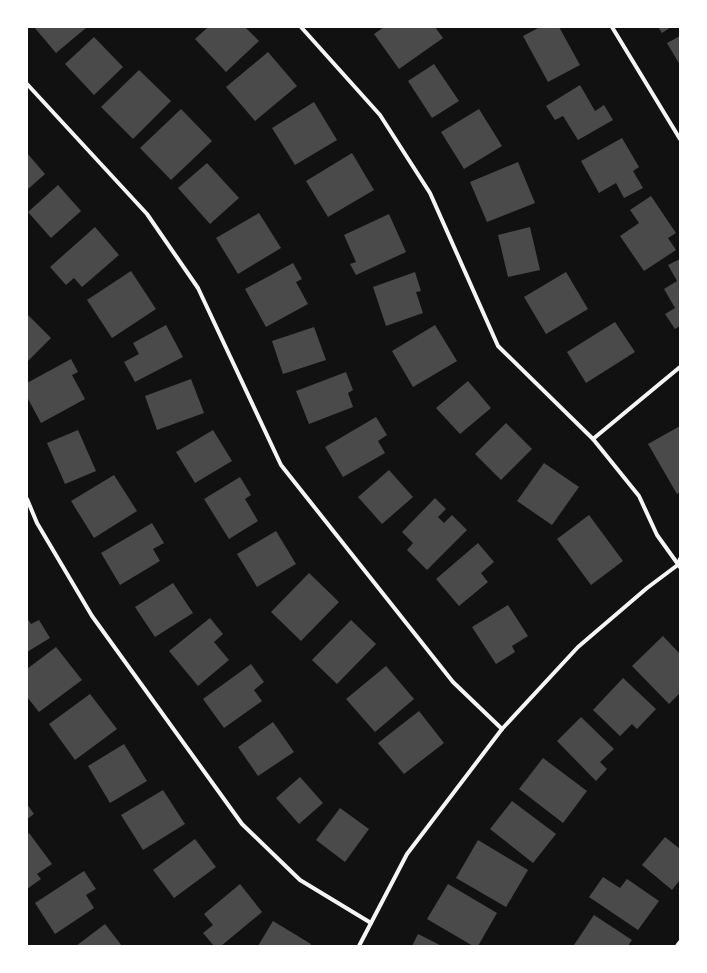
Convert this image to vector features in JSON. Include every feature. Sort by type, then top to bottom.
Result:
[{"type":"street","points":[[301,27],[380,116],[430,193],[498,346],[593,439],[638,496],[657,535],[679,565]]},
{"type":"street","points":[[612,27],[680,139]]},
{"type":"street","points":[[27,84],[147,214],[198,288],[281,465],[453,682],[502,729]]},
{"type":"street","points":[[593,439],[680,367]]},
{"type":"street","points":[[27,500],[36,523],[92,616],[242,824],[300,880],[371,923]]},
{"type":"street","points":[[359,946],[407,854],[502,729],[578,647],[679,565],[680,559]]},
{"type":"street","points":[[677,946],[680,942]]},
{"type":"building","points":[[34,27],[87,27],[56,53]]},
{"type":"building","points":[[208,27],[245,27],[259,41],[226,72],[195,39]]},
{"type":"building","points":[[384,27],[435,27],[443,38],[399,69],[374,34]]},
{"type":"building","points":[[540,27],[559,27],[580,65],[548,82],[523,36]]},
{"type":"building","points":[[658,27],[671,27],[662,33]]},
{"type":"building","points":[[680,36],[680,65],[667,43]]},
{"type":"building","points":[[94,37],[123,67],[94,95],[65,64]]},
{"type":"building","points":[[268,52],[297,86],[255,121],[226,87]]},
{"type":"building","points":[[434,64],[459,101],[432,118],[408,81]]},
{"type":"building","points":[[139,70],[171,101],[133,139],[101,107]]},
{"type":"building","points":[[580,85],[595,111],[604,105],[613,120],[578,140],[563,116],[555,120],[546,106]]},
{"type":"building","points":[[314,102],[337,140],[295,165],[272,128]]},
{"type":"building","points":[[181,109],[212,141],[171,180],[140,148]]},
{"type":"building","points":[[479,109],[502,146],[464,169],[441,132]]},
{"type":"building","points":[[622,138],[639,167],[633,171],[643,188],[624,198],[616,183],[599,193],[581,161]]},
{"type":"building","points":[[27,153],[45,174],[27,190]]},
{"type":"building","points":[[352,153],[374,190],[328,217],[306,181]]},
{"type":"building","points":[[518,162],[535,203],[487,222],[470,182]]},
{"type":"building","points":[[207,163],[239,198],[210,224],[178,188]]},
{"type":"building","points":[[58,185],[81,211],[51,238],[28,212]]},
{"type":"building","points":[[651,196],[676,233],[668,238],[676,250],[644,271],[620,236],[639,223],[630,210]]},
{"type":"building","points":[[259,213],[281,248],[238,274],[216,238]]},
{"type":"building","points":[[389,214],[406,252],[356,275],[350,264],[356,262],[344,235]]},
{"type":"building","points":[[95,227],[119,255],[82,287],[74,278],[66,285],[50,267]]},
{"type":"building","points":[[530,227],[540,270],[508,277],[498,235]]},
{"type":"building","points":[[680,259],[680,326],[675,329],[665,314],[675,308],[664,289],[677,281],[668,265]]},
{"type":"building","points":[[293,263],[302,279],[296,282],[308,304],[266,327],[245,289]]},
{"type":"building","points":[[131,271],[156,309],[112,338],[87,300]]},
{"type":"building","points":[[415,272],[421,291],[416,292],[423,313],[386,326],[373,287]]},
{"type":"building","points":[[566,272],[588,309],[546,334],[524,297]]},
{"type":"building","points":[[27,314],[51,338],[27,362]]},
{"type":"building","points":[[615,322],[635,352],[586,383],[567,352]]},
{"type":"building","points":[[166,325],[183,357],[135,382],[124,362],[139,354],[133,343]]},
{"type":"building","points":[[435,325],[457,361],[413,387],[392,351]]},
{"type":"building","points":[[314,327],[326,360],[283,374],[272,341]]},
{"type":"building","points":[[71,359],[78,372],[72,375],[85,399],[41,423],[27,397],[27,383]]},
{"type":"building","points":[[346,372],[353,390],[348,393],[353,407],[309,424],[296,391]]},
{"type":"building","points":[[191,379],[204,413],[157,430],[145,396]]},
{"type":"building","points":[[468,381],[491,408],[460,434],[436,408]]},
{"type":"building","points":[[376,417],[387,435],[378,441],[385,453],[343,477],[325,447]]},
{"type":"building","points":[[506,423],[532,449],[501,480],[475,454]]},
{"type":"building","points":[[680,426],[680,492],[677,494],[648,444]]},
{"type":"building","points":[[78,430],[96,471],[65,484],[47,443]]},
{"type":"building","points":[[213,430],[232,461],[195,483],[176,452]]},
{"type":"building","points":[[544,463],[579,487],[552,525],[517,501]]},
{"type":"building","points":[[389,470],[413,497],[382,524],[358,497]]},
{"type":"building","points":[[114,475],[137,511],[94,538],[71,501]]},
{"type":"building","points":[[240,477],[251,495],[245,499],[258,521],[229,539],[204,499]]},
{"type":"building","points":[[435,498],[446,509],[438,517],[444,523],[452,515],[467,530],[427,570],[407,550],[413,543],[402,532]]},
{"type":"building","points":[[589,515],[623,561],[591,585],[557,539]]},
{"type":"building","points":[[152,523],[164,543],[153,549],[160,561],[120,585],[101,553]]},
{"type":"building","points":[[276,531],[296,564],[257,587],[237,554]]},
{"type":"building","points":[[478,543],[494,562],[481,573],[488,582],[459,606],[436,579]]},
{"type":"building","points":[[309,573],[339,602],[301,641],[271,612]]},
{"type":"building","points":[[173,583],[193,613],[155,637],[135,607]]},
{"type":"building","points":[[508,605],[528,636],[512,646],[515,652],[496,664],[472,627]]},
{"type":"building","points":[[27,618],[31,624],[39,620],[50,638],[27,652]]},
{"type":"building","points":[[210,618],[223,634],[214,642],[229,660],[198,686],[169,651]]},
{"type":"building","points":[[351,620],[376,644],[337,684],[312,660]]},
{"type":"building","points":[[663,636],[680,654],[680,693],[669,704],[632,666]]},
{"type":"building","points":[[56,647],[82,680],[39,712],[27,697],[27,669]]},
{"type":"building","points":[[251,664],[264,682],[254,690],[262,701],[224,728],[203,699]]},
{"type":"building","points":[[386,666],[414,699],[375,732],[346,699]]},
{"type":"building","points":[[623,678],[656,709],[637,729],[632,724],[620,736],[593,710]]},
{"type":"building","points":[[90,694],[117,729],[75,760],[49,724]]},
{"type":"building","points":[[419,711],[444,743],[404,774],[378,743]]},
{"type":"building","points":[[581,717],[614,749],[600,762],[607,769],[596,781],[557,741]]},
{"type":"building","points":[[273,722],[294,752],[258,776],[238,747]]},
{"type":"building","points":[[124,744],[147,781],[110,803],[88,766]]},
{"type":"building","points":[[543,758],[587,791],[563,823],[519,789]]},
{"type":"building","points":[[300,777],[323,803],[299,824],[276,798]]},
{"type":"building","points":[[163,790],[185,824],[143,850],[121,815]]},
{"type":"building","points":[[512,801],[556,834],[533,863],[490,829]]},
{"type":"building","points":[[27,804],[34,814],[27,819]]},
{"type":"building","points":[[340,808],[369,829],[345,862],[316,840]]},
{"type":"building","points":[[29,833],[52,864],[37,874],[41,879],[27,889],[27,835]]},
{"type":"building","points":[[665,837],[680,849],[680,880],[672,890],[642,865]]},
{"type":"building","points":[[195,839],[216,867],[174,898],[153,870]]},
{"type":"building","points":[[478,840],[528,870],[506,907],[456,878]]},
{"type":"building","points":[[84,871],[96,889],[86,895],[94,908],[55,934],[35,903]]},
{"type":"building","points":[[603,877],[620,888],[627,879],[659,901],[638,930],[589,897]]},
{"type":"building","points":[[240,884],[262,912],[221,946],[214,946],[203,933],[213,925],[204,914]]},
{"type":"building","points":[[448,884],[497,913],[478,946],[473,946],[427,919]]},
{"type":"building","points":[[594,915],[632,940],[628,946],[574,945]]},
{"type":"building","points":[[273,921],[311,944],[310,946],[258,946]]},
{"type":"building","points":[[105,924],[122,946],[76,946]]},
{"type":"building","points":[[418,934],[442,946],[412,946]]}]
